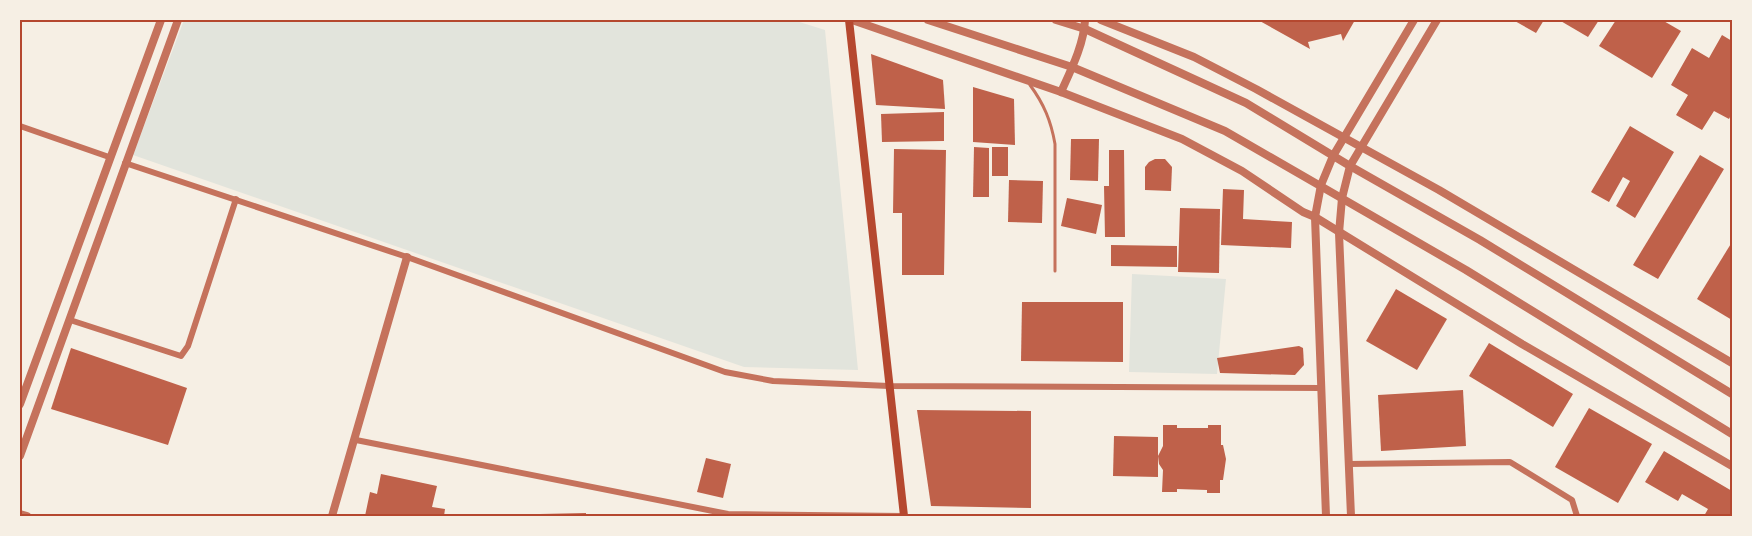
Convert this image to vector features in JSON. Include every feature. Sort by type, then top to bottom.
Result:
[{"type":"main road","points":[[851,20],[904,516]]},
{"type":"street","points":[[20,404],[161,20]]},
{"type":"street","points":[[20,456],[178,20]]},
{"type":"street","points":[[851,20],[1061,92],[1182,139],[1242,171],[1303,212],[1315,217],[1522,344],[1732,466]]},
{"type":"street","points":[[928,20],[1072,67],[1225,131],[1466,270],[1732,434]]},
{"type":"street","points":[[1056,20],[1084,29],[1246,103],[1350,166],[1480,240],[1732,394]]},
{"type":"street","points":[[1061,92],[1072,67],[1085,20]]},
{"type":"street","points":[[1101,20],[1194,57],[1344,137],[1448,195],[1732,363]]},
{"type":"street","points":[[1326,516],[1315,217],[1321,185],[1334,156],[1414,20]]},
{"type":"street","points":[[1350,516],[1339,233],[1342,198],[1350,166],[1437,20]]},
{"type":"street","points":[[20,126],[109,157]]},
{"type":"street","points":[[125,163],[407,257],[725,372],[773,381],[889,386],[1321,388]]},
{"type":"street","points":[[70,320],[181,356],[188,346],[236,199]]},
{"type":"street","points":[[332,516],[356,440],[407,257]]},
{"type":"street","points":[[356,440],[728,514],[904,516]]},
{"type":"street","points":[[1348,464],[1510,462],[1572,500],[1577,516]]},
{"type":"street","points":[[20,514],[27,516]]},
{"type":"lane","points":[[1028,81],[1044,104],[1052,124],[1055,144],[1055,271]]},
{"type":"shaded area","points":[[184,20],[793,20],[825,30],[858,370],[744,367],[133,155]]},
{"type":"shaded area","points":[[1132,274],[1226,279],[1217,374],[1129,372]]},
{"type":"building","points":[[1258,20],[1355,20],[1343,41],[1341,34],[1308,42],[1310,49]]},
{"type":"building","points":[[1513,20],[1544,20],[1536,33]]},
{"type":"building","points":[[1559,20],[1599,20],[1588,37]]},
{"type":"building","points":[[1616,20],[1662,20],[1681,31],[1652,78],[1599,46]]},
{"type":"building","points":[[1722,35],[1732,41],[1732,113],[1729,119],[1714,111],[1702,130],[1676,115],[1688,95],[1671,85],[1692,48],[1709,58]]},
{"type":"building","points":[[871,54],[943,80],[945,109],[876,105]]},
{"type":"building","points":[[973,87],[1014,99],[1015,145],[973,142]]},
{"type":"building","points":[[944,112],[944,141],[882,142],[881,114]]},
{"type":"building","points":[[1630,126],[1674,152],[1635,218],[1616,206],[1630,181],[1623,177],[1609,202],[1591,192]]},
{"type":"building","points":[[1071,139],[1099,139],[1098,181],[1070,180]]},
{"type":"building","points":[[974,147],[989,148],[989,197],[973,197]]},
{"type":"building","points":[[992,147],[1008,147],[1008,176],[992,176]]},
{"type":"building","points":[[894,149],[946,150],[944,275],[902,275],[902,213],[893,213]]},
{"type":"building","points":[[1109,150],[1124,150],[1125,237],[1105,237],[1104,186],[1109,186]]},
{"type":"building","points":[[1700,155],[1724,169],[1658,279],[1633,265]]},
{"type":"building","points":[[1155,159],[1165,159],[1172,167],[1171,191],[1145,190],[1145,167]]},
{"type":"building","points":[[1009,180],[1043,181],[1042,223],[1008,222]]},
{"type":"building","points":[[1223,189],[1244,190],[1243,219],[1292,222],[1291,248],[1221,245]]},
{"type":"building","points":[[1067,198],[1102,205],[1096,234],[1061,226]]},
{"type":"building","points":[[1180,208],[1220,209],[1219,273],[1178,272]]},
{"type":"building","points":[[1732,242],[1732,320],[1697,299]]},
{"type":"building","points":[[1111,245],[1177,246],[1177,267],[1111,266]]},
{"type":"building","points":[[1396,289],[1447,319],[1417,370],[1366,341]]},
{"type":"building","points":[[1022,302],[1123,302],[1123,362],[1021,361]]},
{"type":"building","points":[[1489,343],[1573,394],[1553,427],[1469,376]]},
{"type":"building","points":[[1299,346],[1303,348],[1304,365],[1295,375],[1220,373],[1217,358]]},
{"type":"building","points":[[71,348],[187,388],[168,445],[51,409]]},
{"type":"building","points":[[1463,390],[1466,446],[1381,451],[1378,395]]},
{"type":"building","points":[[1589,408],[1652,444],[1618,503],[1555,467]]},
{"type":"building","points":[[917,410],[1031,411],[1031,508],[931,506]]},
{"type":"building","points":[[1163,425],[1177,425],[1177,428],[1208,428],[1208,425],[1221,425],[1221,445],[1223,445],[1226,459],[1223,480],[1220,480],[1220,493],[1177,489],[1177,492],[1162,492],[1163,470],[1158,456],[1163,446]]},
{"type":"building","points":[[1114,436],[1158,437],[1158,477],[1113,476]]},
{"type":"building","points":[[1664,451],[1732,491],[1732,516],[1704,516],[1708,509],[1682,494],[1678,501],[1645,482]]},
{"type":"building","points":[[706,458],[731,464],[723,498],[697,492]]},
{"type":"building","points":[[381,474],[437,486],[432,507],[445,509],[444,516],[365,516],[370,492],[377,494]]},
{"type":"building","points":[[586,513],[586,516],[540,516],[540,514]]}]
